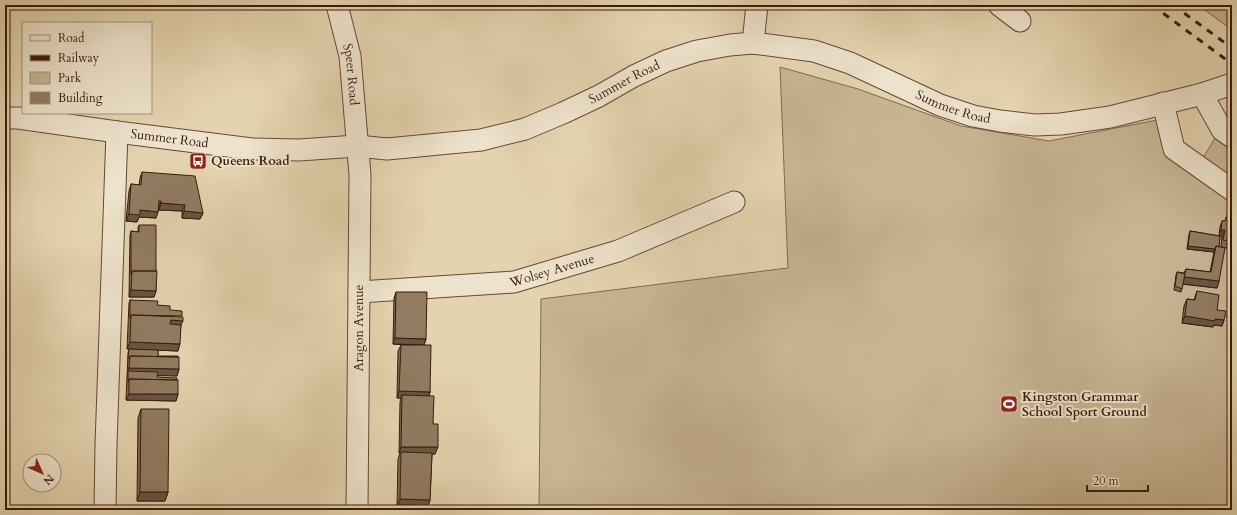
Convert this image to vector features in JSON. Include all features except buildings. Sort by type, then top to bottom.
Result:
[{"type":"street","points":[[753,43],[757,5]]},
{"type":"street","points":[[999,5],[1020,21]]},
{"type":"street","name":"Speer Road","points":[[340,6],[350,56],[357,146]]},
{"type":"street","name":"Summer Road","points":[[5,118],[18,118],[252,149],[299,150],[357,146],[387,149],[481,140],[525,129],[593,99],[634,76],[666,61],[697,51],[730,45],[753,43],[814,51],[850,63],[940,105],[973,116],[1035,125],[1061,124],[1110,117],[1202,94],[1232,84]]},
{"type":"street","points":[[1202,94],[1222,130],[1232,137]]},
{"type":"street","points":[[1164,103],[1174,149],[1232,190]]},
{"type":"street","points":[[105,510],[117,132]]},
{"type":"street","name":"Aragon Avenue","points":[[357,146],[360,175],[358,510]]},
{"type":"street","name":"Wolsey Avenue","points":[[359,292],[514,282],[618,251],[734,202]]},
{"type":"path","points":[[1220,316],[1232,317]]},
{"type":"green space","points":[[1198,5],[1232,5],[1232,30]]},
{"type":"green space","points":[[780,67],[858,89],[961,126],[1049,141],[1157,120],[1196,170],[1215,138],[1232,151],[1232,510],[539,510],[541,299],[788,268]]},
{"type":"railway","points":[[1152,5],[1232,64]]},
{"type":"railway","points":[[1173,5],[1232,48]]},
{"type":"place","name":"Queens Road","points":[[198,161]]},
{"type":"place","name":"Kingston Grammar School Sport Ground","points":[[1009,404]]}]
